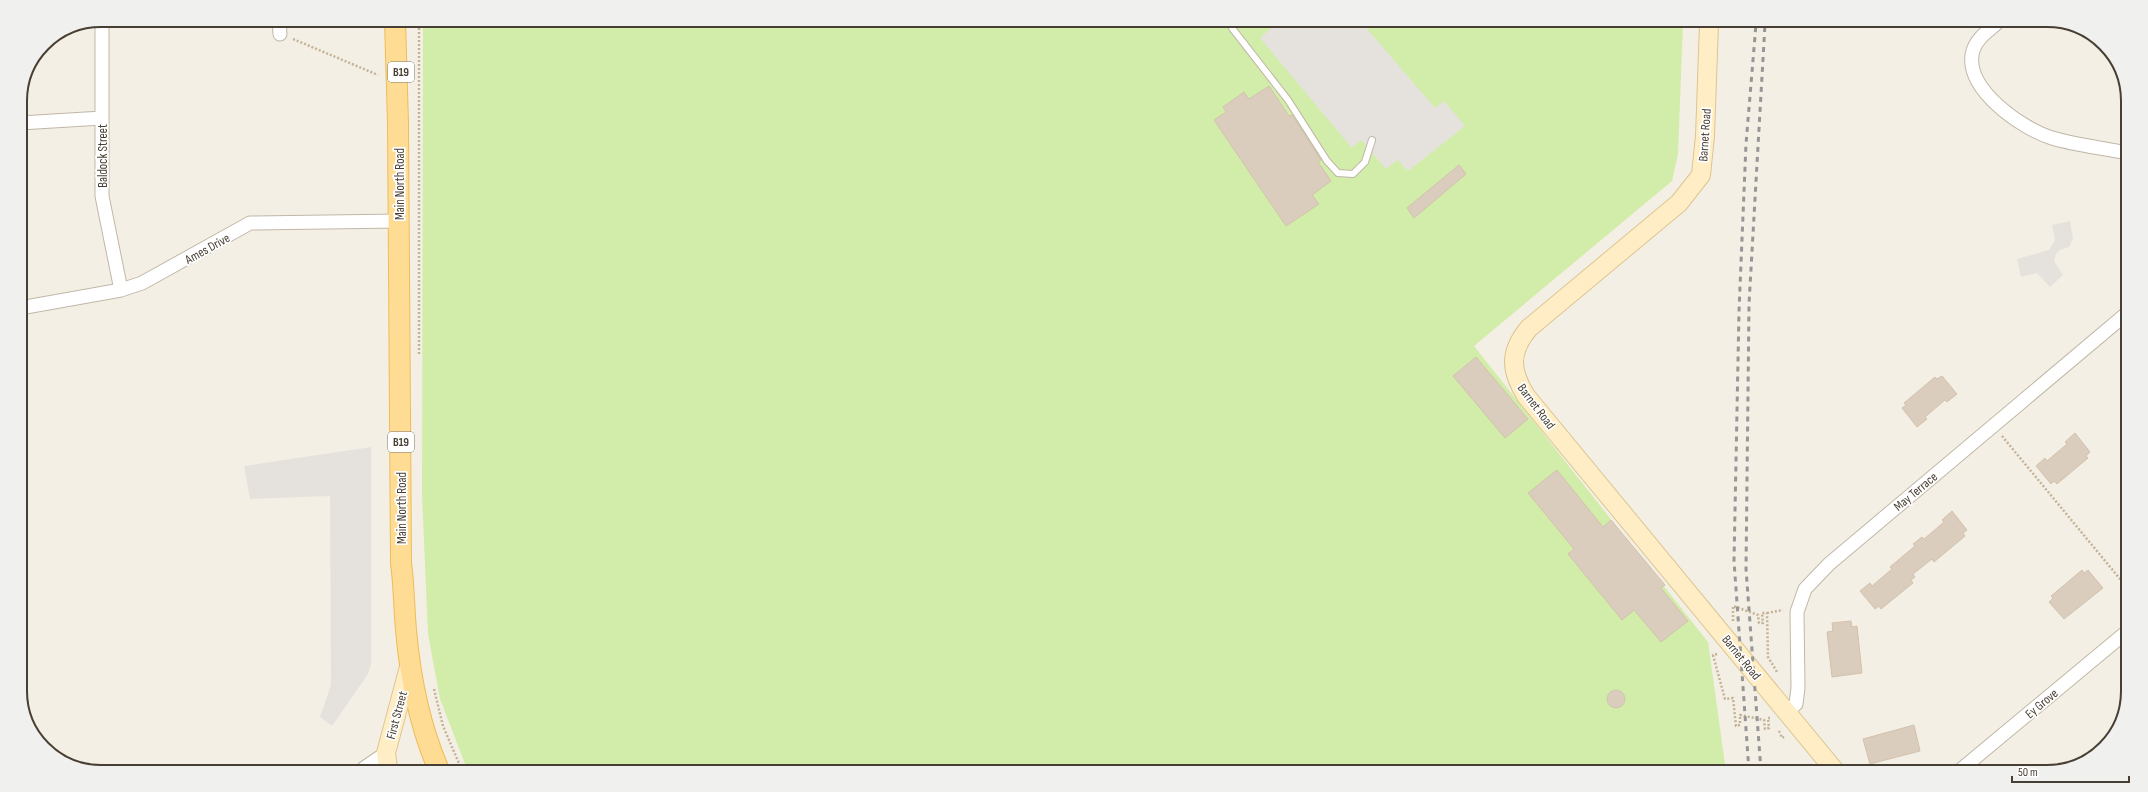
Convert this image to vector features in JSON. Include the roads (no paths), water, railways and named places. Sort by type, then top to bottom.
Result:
[{"type":"main road","name":"Main North Road","points":[[395,27],[398,123],[401,563],[406,632],[411,662],[426,734],[437,765]]},
{"type":"main road","name":"Main North Road","points":[[398,123],[404,27]]},
{"type":"street","name":"Baldock Street","points":[[102,27],[102,196],[121,290]]},
{"type":"street","points":[[280,27],[280,34]]},
{"type":"street","name":"Barnet Road","points":[[1709,27],[1705,136],[1701,174],[1679,203],[1529,328],[1516,348],[1514,363],[1516,378],[1526,396],[1734,648],[1783,720],[1829,765]]},
{"type":"street","points":[[1992,27],[1980,37],[1972,55],[1975,75],[1985,91],[2010,118],[2051,138],[2121,152]]},
{"type":"street","points":[[27,123],[102,118]]},
{"type":"street","name":"Ames Drive","points":[[27,307],[121,290],[142,283],[250,223],[399,221]]},
{"type":"street","name":"May Terrace","points":[[1783,720],[1796,704],[1798,688],[1797,612],[1804,589],[1829,564],[2121,318]]},
{"type":"street","name":"Ey Grove","points":[[1966,765],[2121,636]]},
{"type":"street","name":"First Street","points":[[387,761],[411,662]]},
{"type":"street","points":[[374,765],[387,761]]},
{"type":"lane","points":[[1232,28],[1288,100],[1327,161],[1338,173],[1353,174],[1365,162],[1372,140]]},
{"type":"railway","points":[[1749,765],[1734,561],[1739,311],[1746,144],[1756,27]]},
{"type":"railway","points":[[1761,765],[1746,569],[1749,304],[1765,27]]}]
